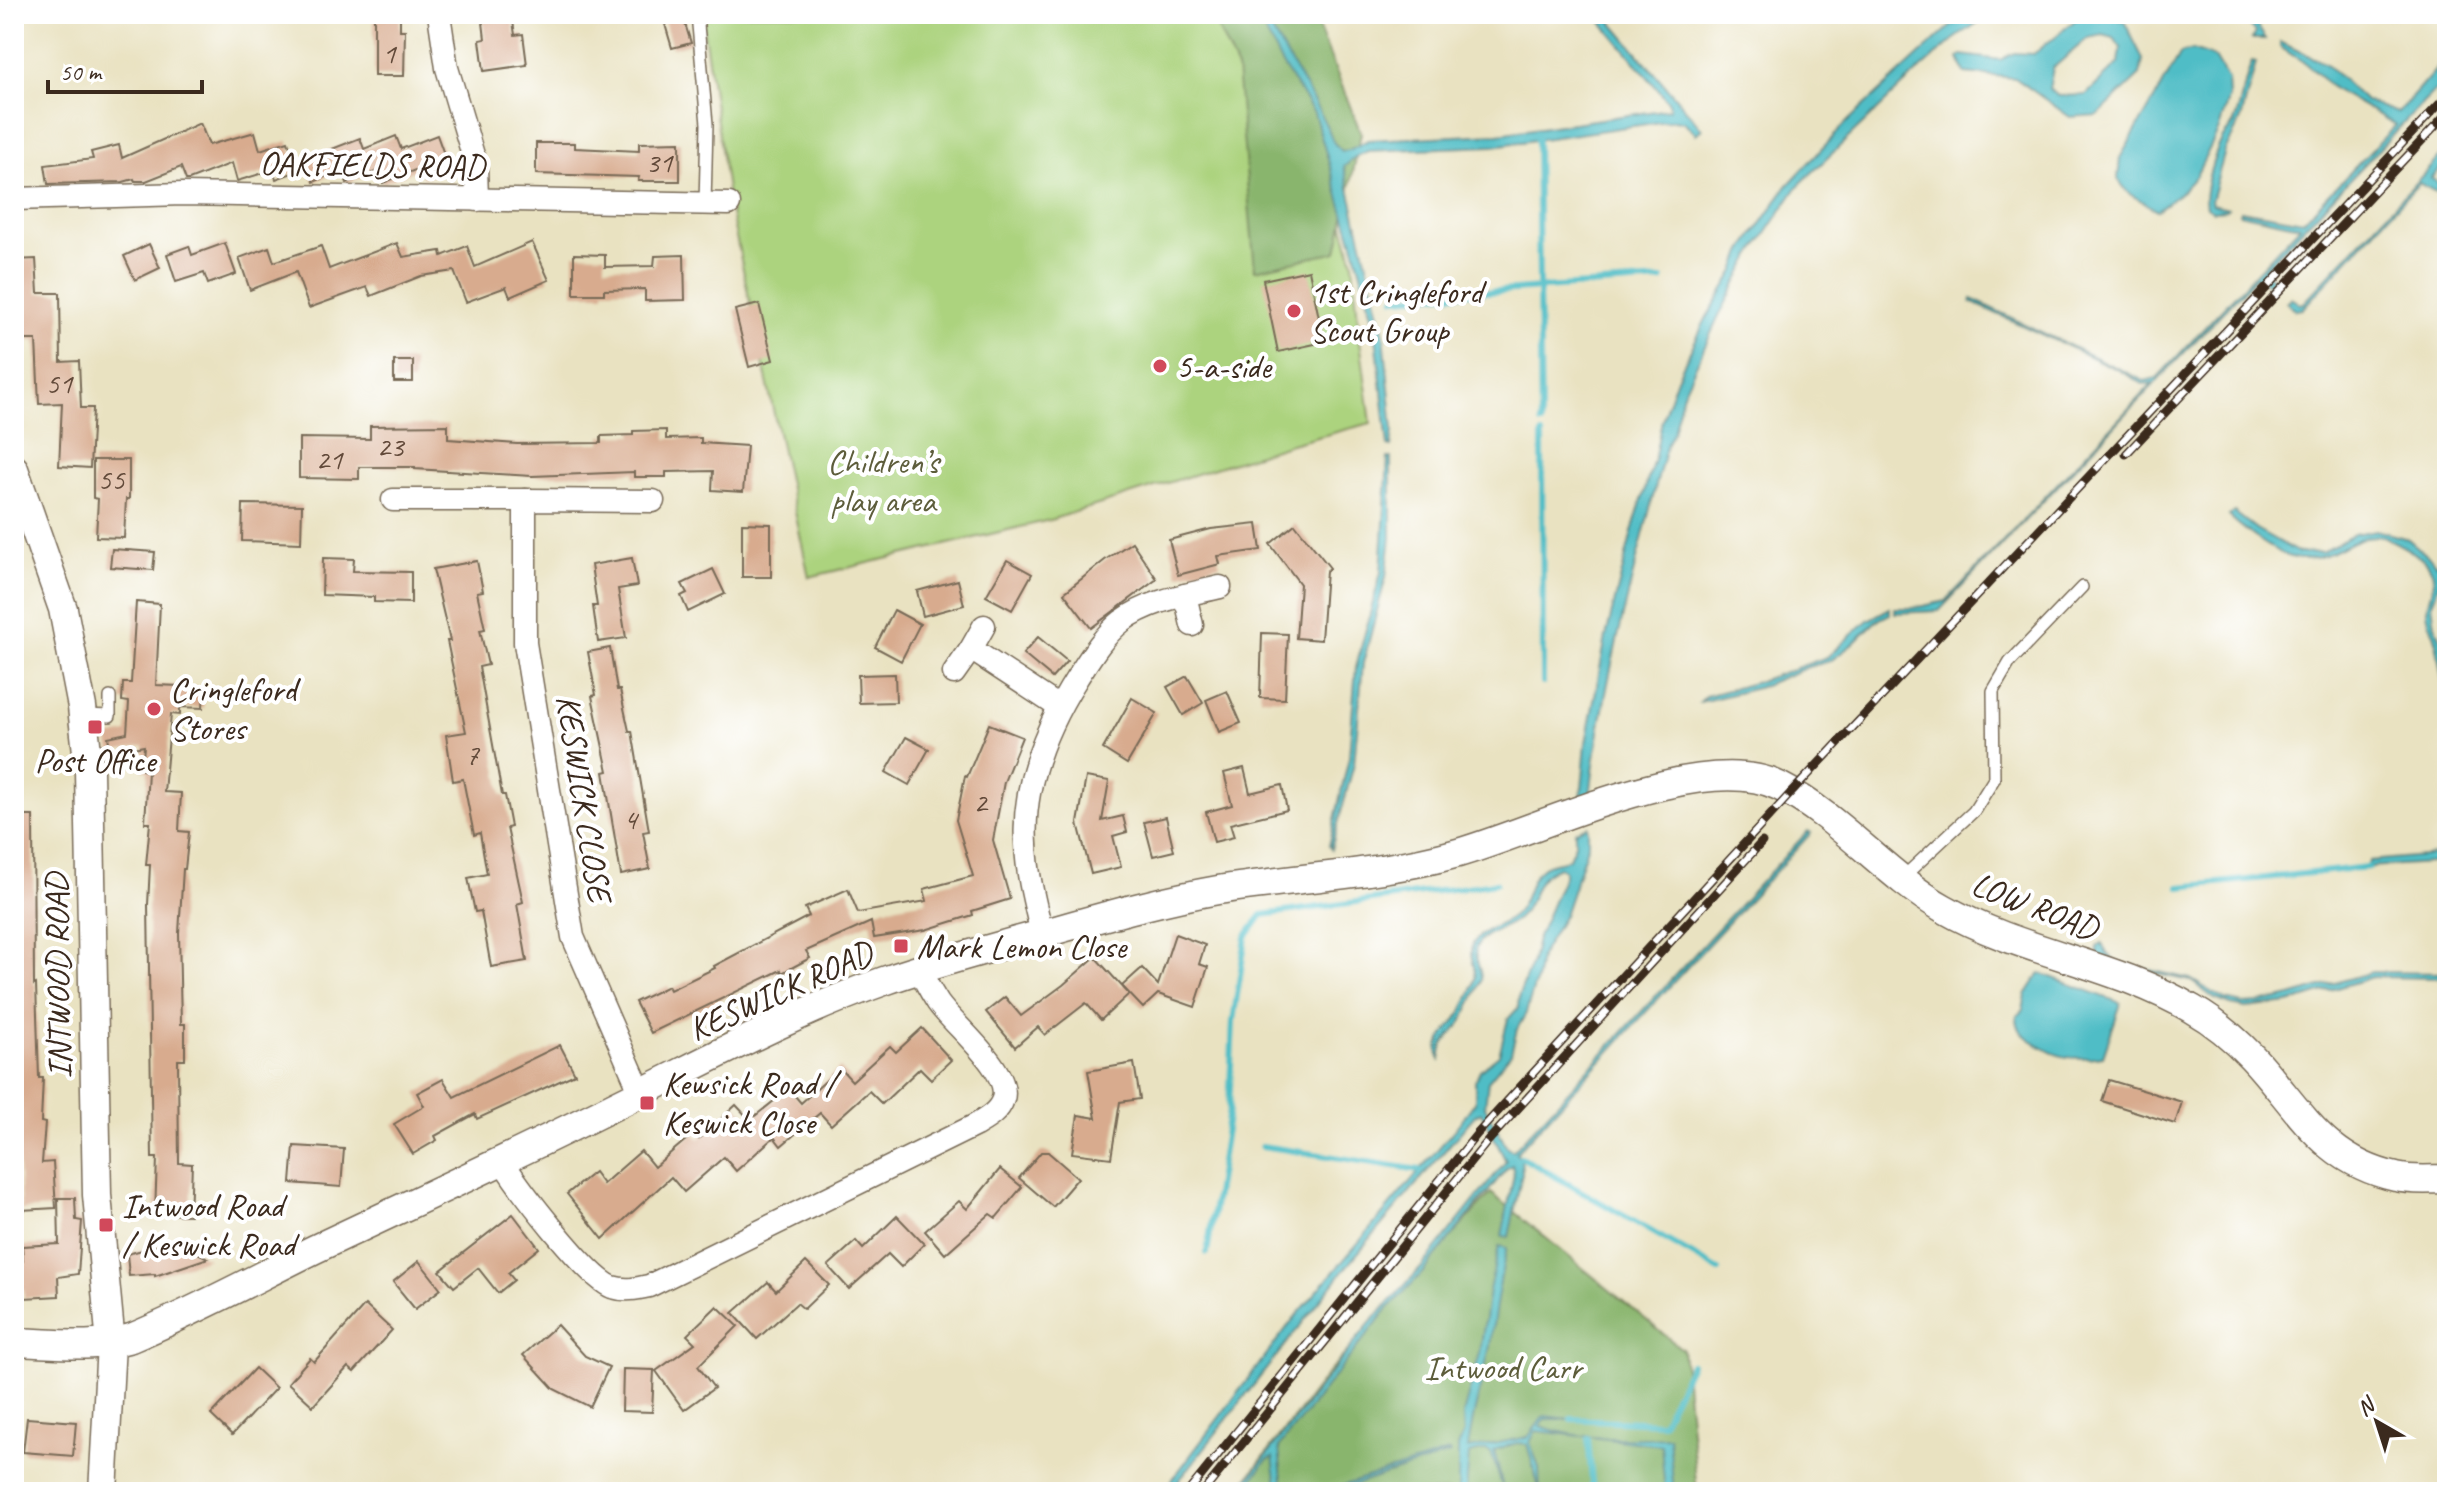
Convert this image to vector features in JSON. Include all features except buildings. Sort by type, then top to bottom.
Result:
[{"type":"street","points":[[439,14],[447,68],[476,165],[477,200]]},
{"type":"street","name":"OAKFIELDS ROAD","points":[[14,199],[183,194],[729,204]]},
{"type":"street","name":"INTWOOD ROAD","points":[[14,469],[63,609],[83,715],[89,770],[97,1195],[111,1344],[103,1492]]},
{"type":"street","points":[[393,500],[653,501]]},
{"type":"street","name":"KESWICK CLOSE","points":[[525,500],[525,643],[573,937],[641,1093]]},
{"type":"street","points":[[1042,934],[1030,883],[1025,842],[1033,771],[1059,707],[1101,643],[1123,621],[1147,607],[1220,587]]},
{"type":"street","points":[[1185,595],[1192,625]]},
{"type":"street","points":[[954,673],[984,626]]},
{"type":"street","points":[[971,649],[1059,707]]},
{"type":"street","name":"LOW ROAD","points":[[1569,814],[1669,785],[1708,778],[1729,776],[1762,780],[1779,786],[1831,819],[1901,880],[1946,910],[2155,990],[2224,1030],[2256,1061],[2321,1140],[2345,1157],[2370,1170],[2403,1179],[2447,1179]]},
{"type":"street","name":"KESWICK ROAD","points":[[14,1342],[111,1344],[166,1323],[503,1162],[798,1016],[880,982],[1124,911],[1217,890],[1394,867],[1460,853],[1569,814]]},
{"type":"street","points":[[503,1162],[525,1196],[604,1283],[629,1290],[649,1286],[992,1115],[1003,1099],[1003,1085],[995,1067],[938,1004],[920,969]]},
{"type":"lane","points":[[697,14],[707,124],[704,205]]},
{"type":"lane","points":[[1901,880],[1974,811],[1994,779],[1993,691],[2010,662],[2082,587]]},
{"type":"lane","points":[[83,715],[110,716],[110,697]]},
{"type":"green space","name":"Children’s play area","points":[[706,14],[1253,14],[1312,111],[1353,262],[1371,423],[1291,444],[1050,520],[809,577],[729,204],[702,19]]},
{"type":"green space","points":[[1211,14],[1313,14],[1361,133],[1337,252],[1255,270],[1237,69]]},
{"type":"green space","name":"Intwood Carr","points":[[1491,1193],[1683,1350],[1697,1492],[1237,1492],[1328,1373]]},
{"type":"water","points":[[1257,14],[1263,14],[1334,143],[1342,151],[1368,140],[1498,134],[1669,109],[1667,100],[1595,14],[1605,14],[1702,129],[1696,134],[1684,122],[1675,120],[1493,146],[1368,151],[1344,167],[1384,335],[1393,430],[1391,447],[1388,446],[1375,327],[1314,113],[1281,63]]},
{"type":"water","points":[[1970,14],[1990,14],[1953,40],[1798,186],[1751,256],[1721,312],[1683,393],[1667,443],[1612,663],[1590,797],[1581,801],[1586,743],[1606,637],[1632,532],[1655,456],[1662,420],[1677,378],[1707,317],[1735,271],[1742,252],[1787,186],[1849,120],[1951,26]]},
{"type":"water","points":[[2228,14],[2242,15],[2251,20],[2266,39],[2252,39],[2256,33]]},
{"type":"water","points":[[2108,16],[2124,21],[2143,59],[2140,75],[2098,115],[2070,117],[2015,78],[1965,73],[1959,58],[1962,55],[2000,60],[2014,53],[2034,54],[2079,17]],"holes":[[[2103,35],[2114,38],[2121,48],[2119,63],[2086,95],[2058,96],[2049,89],[2053,68],[2088,38]]]},
{"type":"water","points":[[2280,42],[2326,64],[2365,101],[2398,113],[2447,57],[2447,78],[2264,269],[2273,279],[2268,284],[2255,278],[1939,611],[1895,613],[1895,608],[1914,608],[1946,601],[2153,383],[2143,384],[1971,302],[1972,299],[2144,381],[2157,378],[2300,226],[2239,213],[2240,210],[2303,221],[2396,125],[2335,90],[2306,64],[2280,47]]},
{"type":"water","points":[[2193,50],[2215,58],[2228,80],[2229,96],[2219,129],[2196,176],[2157,210],[2128,193],[2118,179],[2120,158],[2181,53]]},
{"type":"water","points":[[2252,62],[2256,63],[2241,119],[2225,151],[2211,201],[2228,208],[2213,211],[2206,207],[2205,200],[2210,173],[2222,139],[2234,123]]},
{"type":"water","points":[[2447,149],[2447,161],[2431,178],[2447,189],[2447,198],[2419,183],[2302,309],[2295,310],[2286,302],[2291,297],[2299,304],[2303,303]]},
{"type":"water","points":[[1388,458],[1391,458],[1391,538],[1386,577],[1363,663],[1354,764],[1331,849],[1329,846],[1349,757],[1356,667],[1381,572]]},
{"type":"water","points":[[2234,512],[2256,529],[2299,553],[2323,552],[2354,534],[2376,530],[2408,539],[2437,564],[2440,562],[2447,518],[2447,561],[2432,604],[2435,625],[2442,641],[2447,701],[2436,641],[2427,612],[2433,575],[2423,560],[2394,542],[2376,536],[2358,540],[2323,556],[2293,558],[2244,529],[2229,516]]},
{"type":"water","points":[[1890,608],[1890,614],[1876,621],[1830,661],[1757,688],[1700,702],[1706,696],[1827,657],[1868,620]]},
{"type":"water","points":[[1588,826],[1588,844],[1564,915],[1540,957],[1537,977],[1511,1053],[1488,1081],[1485,1107],[1507,1147],[1513,1151],[1808,831],[1811,833],[1516,1153],[1521,1157],[1522,1173],[1509,1237],[1502,1236],[1514,1174],[1512,1165],[1424,1271],[1385,1312],[1279,1447],[1283,1492],[1278,1492],[1273,1457],[1267,1460],[1242,1492],[1238,1492],[1370,1323],[1420,1269],[1506,1161],[1481,1112],[1475,1115],[1351,1261],[1170,1492],[1163,1492],[1292,1321],[1475,1102],[1475,1081],[1480,1070],[1499,1055],[1508,1019],[1518,1008],[1519,995],[1537,939],[1564,870],[1559,867],[1543,877],[1518,918],[1486,936],[1477,945],[1475,954],[1481,981],[1461,1023],[1443,1046],[1441,1062],[1438,1047],[1460,1015],[1474,984],[1473,944],[1483,933],[1517,912],[1537,873],[1548,865],[1569,858],[1575,844],[1575,831]]},
{"type":"water","points":[[2447,854],[2447,862],[2368,867],[2369,861]]},
{"type":"water","points":[[2102,943],[2107,954],[2119,963],[2190,979],[2226,1000],[2243,1004],[2291,996],[2372,972],[2447,973],[2447,978],[2372,977],[2289,1003],[2246,1008],[2215,999],[2191,981],[2123,967],[2098,955],[2097,947]]},
{"type":"water","points":[[2040,973],[2121,1003],[2103,1056],[2074,1058],[2058,1055],[2042,1048],[2021,1032],[2017,1016],[2023,1010],[2026,995]]},
{"type":"water","points":[[1499,1246],[1507,1248],[1468,1449],[1528,1437],[1544,1416],[1571,1419],[1545,1419],[1540,1426],[1583,1436],[1536,1431],[1530,1442],[1539,1468],[1540,1492],[1527,1444],[1517,1443],[1494,1450],[1504,1492],[1491,1452],[1486,1450],[1469,1454],[1466,1492],[1458,1492],[1458,1447],[1464,1433],[1463,1414],[1480,1353]]},
{"type":"water","points":[[1591,1437],[1669,1437],[1674,1492],[1665,1492],[1661,1445]]},
{"type":"water","points":[[1449,1452],[1333,1492],[1322,1492]]},
{"type":"waterway","points":[[1537,139],[1541,423]]},
{"type":"waterway","points":[[1395,298],[1662,280]]},
{"type":"waterway","points":[[1542,435],[1543,683]]},
{"type":"waterway","points":[[2180,887],[2368,867]]},
{"type":"waterway","points":[[1207,1253],[1229,1110],[1233,1021],[1246,937],[1262,915],[1496,883]]},
{"type":"waterway","points":[[1262,1146],[1420,1170]]},
{"type":"waterway","points":[[1521,1157],[1719,1270]]},
{"type":"waterway","points":[[1571,1419],[1662,1423],[1691,1364]]},
{"type":"waterway","points":[[1588,1439],[1593,1492]]},
{"type":"railway","points":[[1188,1492],[1477,1134],[1790,794],[2447,96]]},
{"type":"railway","points":[[2126,454],[2447,114]]},
{"type":"railway","points":[[1203,1492],[1487,1142],[1762,842]]},
{"type":"place","name":"1st Cringleford Scout Group","points":[[1294,311]]},
{"type":"place","name":"5-a-side","points":[[1160,366]]},
{"type":"place","name":"Cringleford Stores","points":[[154,709]]},
{"type":"place","name":"Post Office","points":[[95,727]]},
{"type":"place","name":"Mark Lemon Close","points":[[901,946]]},
{"type":"place","name":"Kewsick Road / Keswick Close","points":[[647,1103]]},
{"type":"place","name":"Intwood Road / Keswick Road","points":[[106,1225]]}]
